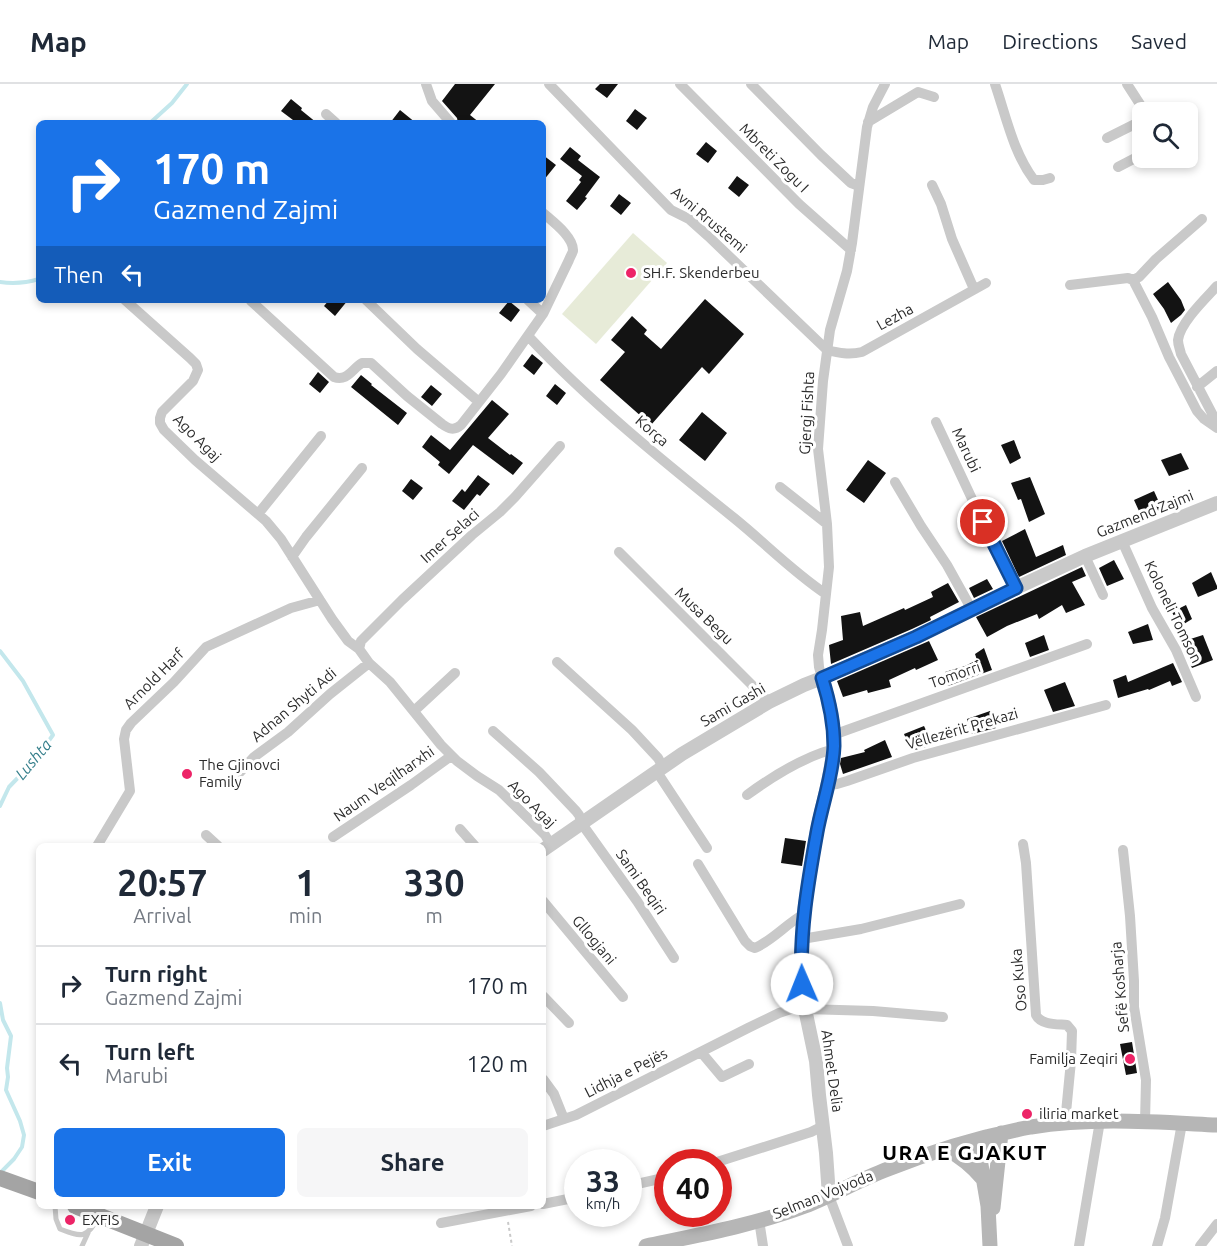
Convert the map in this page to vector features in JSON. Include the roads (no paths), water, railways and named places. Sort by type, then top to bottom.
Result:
[{"type":"main road","name":"Selman Vojvoda","points":[[646,1246],[793,1210],[885,1170],[946,1149],[1032,1127],[1100,1121],[1217,1125]]},
{"type":"main road","points":[[990,1239],[988,1206],[979,1153],[982,1143],[996,1135]]},
{"type":"main road","points":[[990,1239],[996,1135]]},
{"type":"main road","points":[[946,1149],[970,1164],[982,1178]]},
{"type":"main road","points":[[0,1178],[35,1190]]},
{"type":"main road","points":[[82,1209],[176,1246]]},
{"type":"street","points":[[426,84],[432,101],[448,120]]},
{"type":"street","name":"Avni Rrustemi","points":[[549,84],[671,210],[689,219],[708,236],[827,350]]},
{"type":"street","name":"Mbreti Zogu I","points":[[680,84],[799,204],[850,250]]},
{"type":"street","points":[[751,84],[821,155],[851,183],[859,186]]},
{"type":"street","name":"Gjergj Fishta","points":[[822,678],[818,655],[829,567],[827,524],[818,449],[822,392],[830,330],[847,271],[868,122],[885,84]]},
{"type":"street","points":[[995,84],[1011,135],[1026,170],[1034,180],[1050,178]]},
{"type":"street","points":[[1127,84],[1139,102]]},
{"type":"street","points":[[868,122],[918,92],[934,97]]},
{"type":"street","points":[[326,114],[333,120]]},
{"type":"street","points":[[1107,138],[1132,126]]},
{"type":"street","points":[[1118,167],[1132,160]]},
{"type":"street","points":[[932,185],[974,289]]},
{"type":"street","points":[[253,303],[334,377],[344,378],[362,363],[370,363],[447,428],[457,428],[479,402],[543,314],[573,251],[567,236],[546,216]]},
{"type":"street","points":[[1133,280],[1202,219]]},
{"type":"street","points":[[1070,285],[1128,278],[1133,280],[1197,411],[1204,419],[1217,426]]},
{"type":"street","name":"Lezha","points":[[827,350],[844,354],[862,352],[986,283]]},
{"type":"street","points":[[1217,286],[1182,329],[1178,338],[1178,346],[1217,426]]},
{"type":"street","name":"Ago Agaj","points":[[128,303],[190,358],[198,370],[193,381],[162,412],[160,423],[164,430],[266,521],[348,641],[359,649],[369,663],[390,682],[452,756],[477,777],[499,790],[545,835],[547,847]]},
{"type":"street","points":[[369,303],[417,349],[479,402]]},
{"type":"street","points":[[531,303],[543,314]]},
{"type":"street","name":"Korça","points":[[528,336],[641,442],[826,594]]},
{"type":"street","points":[[1197,387],[1217,371]]},
{"type":"street","name":"Marubi","points":[[936,422],[1016,588]]},
{"type":"street","points":[[258,514],[321,436]]},
{"type":"street","name":"Imer Selaci","points":[[359,649],[361,641],[472,535],[500,512],[560,446]]},
{"type":"street","points":[[292,557],[362,468]]},
{"type":"street","points":[[894,482],[947,565],[972,610]]},
{"type":"street","points":[[780,487],[827,524]]},
{"type":"street","name":"Gazmend Zajmi","points":[[822,678],[916,637],[1085,556],[1217,503]]},
{"type":"street","name":"Koloneli Tomson","points":[[1122,541],[1152,608],[1176,650],[1196,697]]},
{"type":"street","name":"Musa Begu","points":[[619,552],[769,702]]},
{"type":"street","name":"Gazmend Zajmi","points":[[1085,556],[1103,595]]},
{"type":"street","name":"Arnold Harf","points":[[99,843],[130,792],[124,739],[131,723],[206,648],[291,608],[320,600]]},
{"type":"street","name":"Tomorri","points":[[834,742],[1087,644]]},
{"type":"street","points":[[556,662],[649,747],[660,770],[707,848]]},
{"type":"street","name":"Adnan Shyti Adi","points":[[240,772],[254,757],[288,732],[369,663]]},
{"type":"street","points":[[414,711],[455,674]]},
{"type":"street","name":"Sami Gashi","points":[[547,847],[629,789],[769,702],[822,678]]},
{"type":"street","name":"Ahmet Delia","points":[[822,678],[828,698],[834,742],[804,915],[801,963],[804,1007],[816,1061],[829,1196]]},
{"type":"street","name":"Vëllezërit Prekazi","points":[[828,785],[847,781],[913,758],[1106,705]]},
{"type":"street","name":"Sami Beqiri","points":[[493,731],[539,772],[576,811],[582,824],[638,901],[674,958]]},
{"type":"street","points":[[747,795],[766,781],[823,752],[834,742]]},
{"type":"street","name":"Naum Veqilharxhi","points":[[333,837],[452,756]]},
{"type":"street","points":[[460,829],[473,843]]},
{"type":"street","points":[[206,836],[214,843]]},
{"type":"street","name":"Oso Kuka","points":[[1023,844],[1036,1015],[1042,1022],[1067,1025],[1072,1031],[1065,1123]]},
{"type":"street","name":"Sefë Kosharja","points":[[1123,850],[1130,916],[1134,1007],[1146,1080],[1145,1122]]},
{"type":"street","points":[[698,864],[750,946],[755,948],[761,945],[792,921],[804,915]]},
{"type":"street","points":[[802,939],[861,928],[960,904]]},
{"type":"street","name":"Gllogjani","points":[[546,905],[623,998]]},
{"type":"street","points":[[546,999],[569,1023]]},
{"type":"street","points":[[804,1007],[943,1017]]},
{"type":"street","name":"Lidhja e Pejës","points":[[546,1125],[576,1115],[779,1013],[804,1007]]},
{"type":"street","points":[[701,1052],[722,1077],[749,1064]]},
{"type":"street","points":[[546,1083],[554,1094],[564,1119]]},
{"type":"street","points":[[1079,1246],[1100,1121]]},
{"type":"street","points":[[1157,1246],[1165,1218],[1182,1123]]},
{"type":"street","points":[[732,1157],[823,1126]]},
{"type":"street","points":[[829,1196],[848,1246]]},
{"type":"street","points":[[546,1203],[564,1200]]},
{"type":"street","points":[[441,1223],[512,1209]]},
{"type":"street","points":[[141,1246],[154,1212]]},
{"type":"street","name":"Selman Vojvoda","points":[[759,1220],[763,1246]]},
{"type":"street","points":[[1200,1246],[1217,1224]]},
{"type":"lane","points":[[55,1209],[60,1229],[76,1235],[88,1233]]},
{"type":"lane","points":[[82,1246],[100,1216]]},
{"type":"waterway","name":"Lushta","points":[[153,120],[172,103],[187,84]]},
{"type":"waterway","name":"Lushta","points":[[0,282],[20,283],[36,280]]},
{"type":"waterway","name":"Lushta","points":[[0,651],[23,681],[53,735],[34,761],[9,787],[0,806]]},
{"type":"waterway","name":"Lushta","points":[[0,1003],[3,1020],[11,1036],[6,1090],[24,1135],[22,1147],[0,1173]]},
{"type":"place","name":"SH.F. Skenderbeu","points":[[631,273]]},
{"type":"place","name":"The Gjinovci Family","points":[[187,774]]},
{"type":"place","name":"Familja Zeqiri","points":[[1130,1059]]},
{"type":"place","name":"iliria market","points":[[1027,1114]]},
{"type":"place","name":"EXFIS","points":[[70,1220]]},
{"type":"district","name":"URA E GJAKUT","points":[[965,1153]]}]
